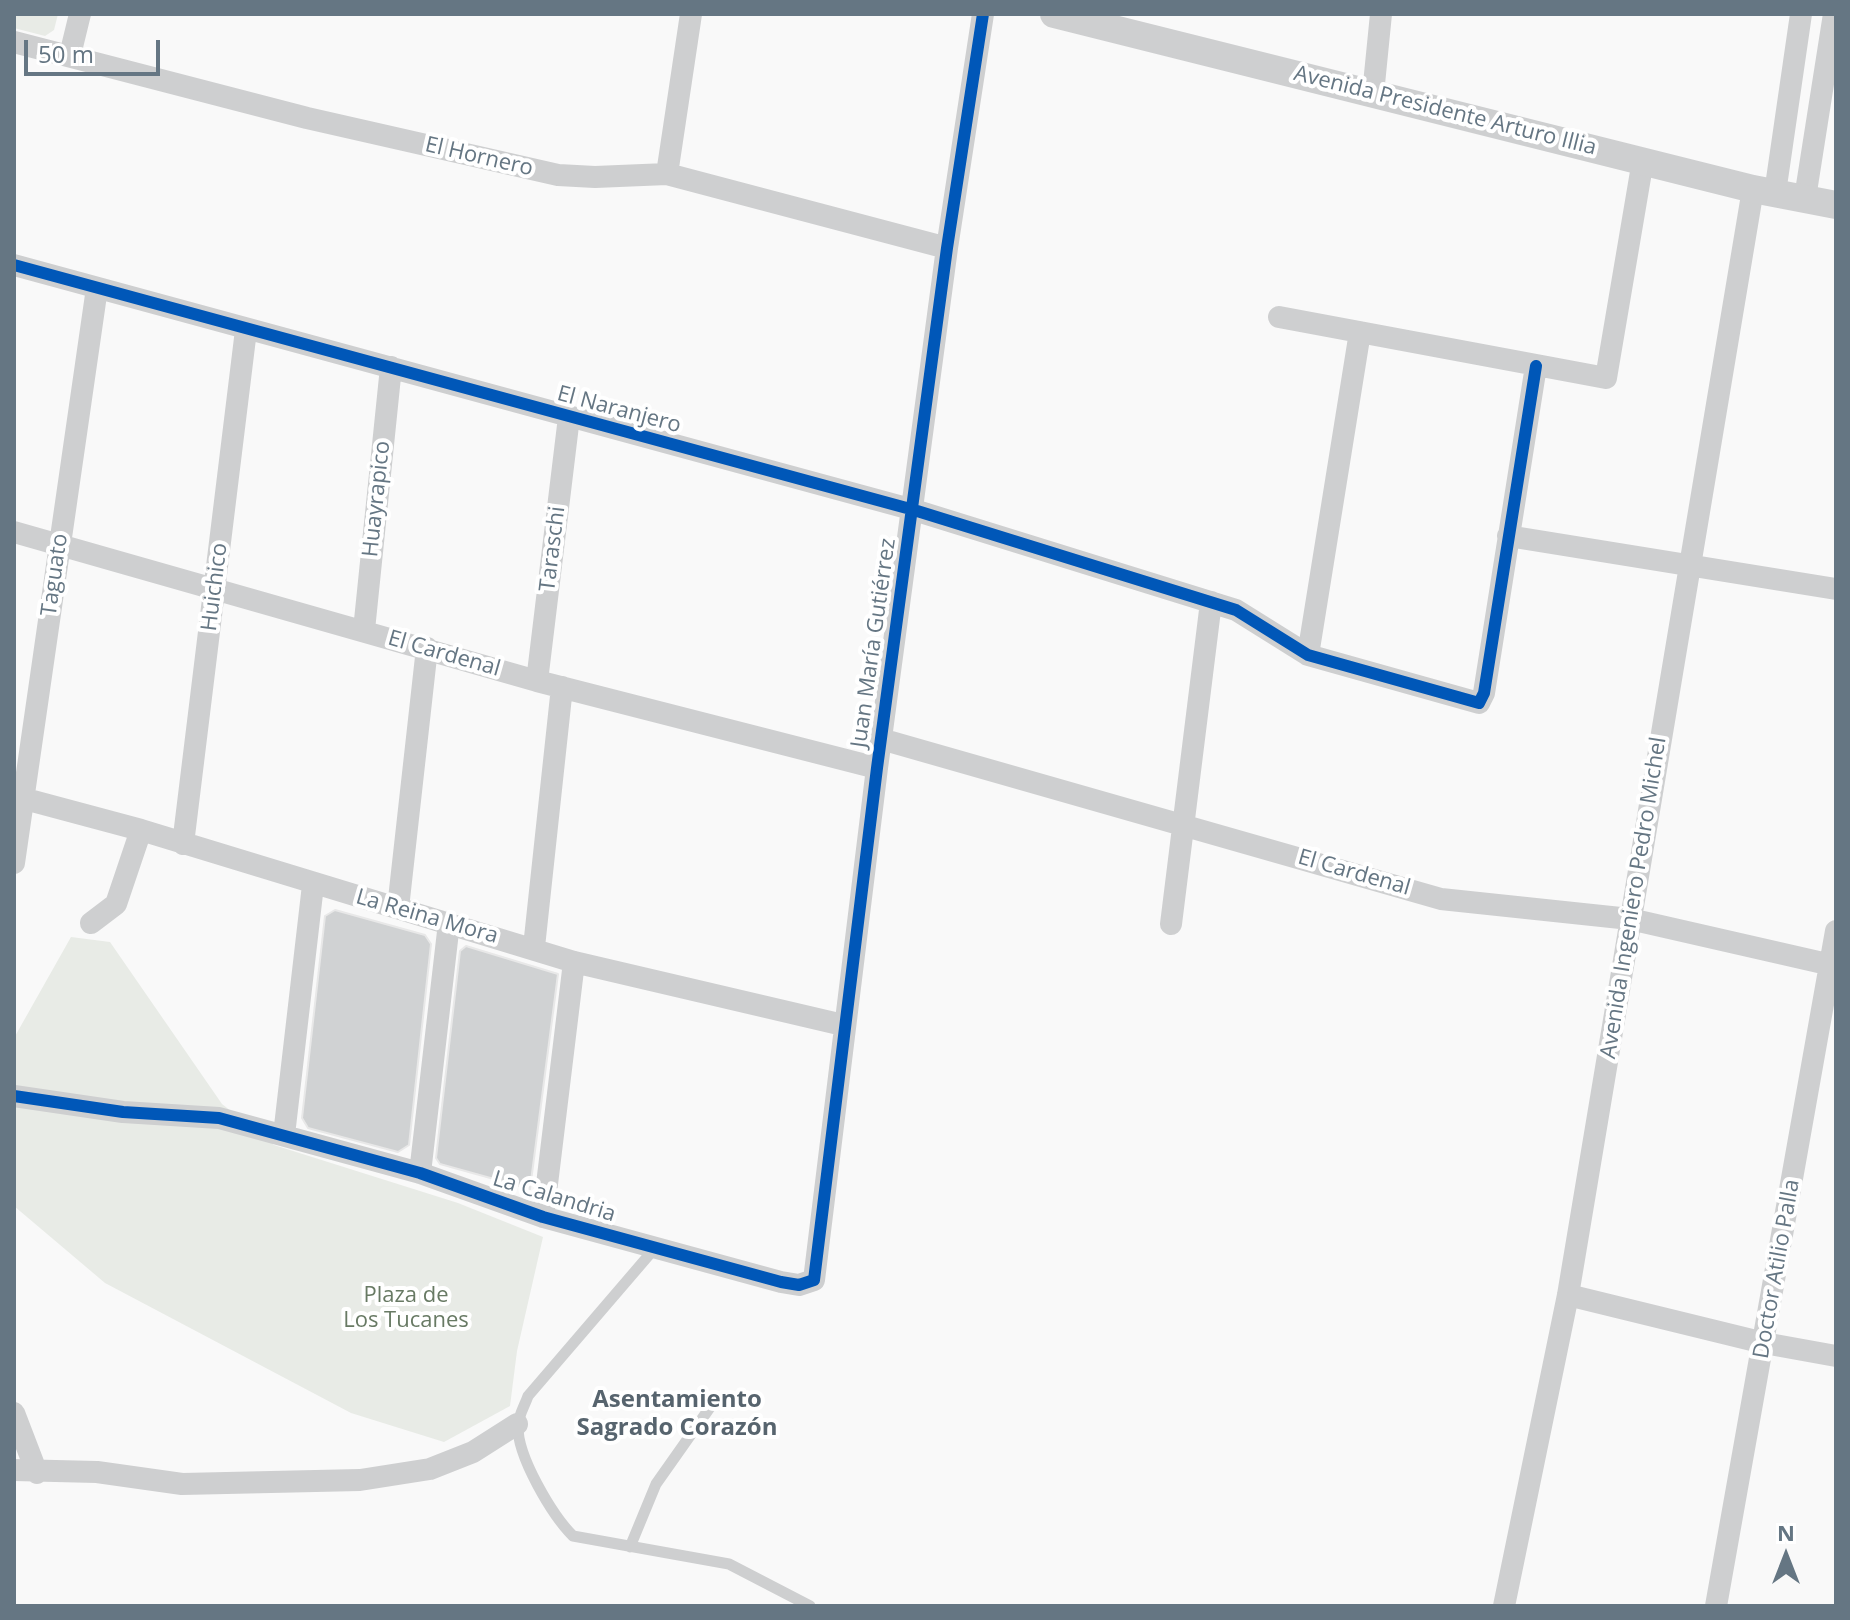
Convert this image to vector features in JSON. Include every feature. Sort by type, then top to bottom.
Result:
[{"type":"street","points":[[70,55],[80,14]]},
{"type":"street","points":[[667,174],[691,14]]},
{"type":"street","name":"Juan María Gutiérrez","points":[[814,1280],[877,768],[947,248],[983,14]]},
{"type":"street","name":"Avenida Presidente Arturo Illia","points":[[1054,14],[1764,191],[1836,205]]},
{"type":"street","points":[[1373,94],[1381,14]]},
{"type":"street","name":"Avenida Ingeniero Pedro Michel","points":[[1504,1606],[1568,1295],[1689,565],[1801,14]]},
{"type":"street","points":[[1805,198],[1834,14]]},
{"type":"street","name":"El Hornero","points":[[14,42],[307,118],[558,175],[667,174],[947,248]]},
{"type":"street","points":[[1279,317],[1606,378],[1643,160]]},
{"type":"street","name":"El Naranjero","points":[[14,265],[914,510],[1236,610],[1308,655],[1479,703],[1484,693],[1508,536]]},
{"type":"street","name":"Taguato","points":[[14,863],[18,797],[97,288]]},
{"type":"street","name":"Huichico","points":[[183,844],[246,330]]},
{"type":"street","points":[[1308,655],[1360,332]]},
{"type":"street","points":[[1536,366],[1508,536],[1836,589]]},
{"type":"street","name":"Huayrapico","points":[[364,630],[391,367]]},
{"type":"street","name":"Taraschi","points":[[537,681],[569,417]]},
{"type":"street","name":"El Cardenal","points":[[14,532],[537,681],[877,768]]},
{"type":"street","points":[[1171,924],[1211,602]]},
{"type":"street","points":[[398,908],[427,648]]},
{"type":"street","points":[[534,947],[562,687]]},
{"type":"street","name":"El Cardenal","points":[[881,739],[1441,899],[1630,919],[1833,966]]},
{"type":"street","name":"La Reina Mora","points":[[18,797],[141,830],[313,885],[534,947],[574,962],[843,1025]]},
{"type":"street","points":[[91,923],[116,904],[141,830]]},
{"type":"street","points":[[284,1135],[313,885]]},
{"type":"street","points":[[420,1173],[449,923]]},
{"type":"street","name":"Doctor Atilio Palla","points":[[1716,1606],[1833,966],[1836,931]]},
{"type":"street","points":[[543,1217],[574,962]]},
{"type":"street","name":"La Calandria","points":[[14,1096],[123,1112],[219,1118],[420,1173],[543,1217],[781,1282],[799,1285],[814,1280]]},
{"type":"street","points":[[1568,1295],[1764,1343],[1836,1356]]},
{"type":"street","points":[[14,1413],[37,1473]]},
{"type":"street","points":[[14,1470],[37,1473],[97,1472],[182,1484],[360,1480],[430,1469],[473,1452],[517,1424]]},
{"type":"lane","points":[[655,1247],[528,1396],[517,1424],[523,1455],[559,1521],[573,1536],[729,1564],[810,1606]]},
{"type":"lane","points":[[630,1547],[656,1484],[711,1406]]},
{"type":"green space","points":[[14,14],[58,14],[54,30],[45,36],[14,28]]},
{"type":"green space","name":"Plaza de Los Tucanes","points":[[71,937],[110,942],[222,1104],[274,1145],[458,1203],[543,1237],[517,1351],[510,1406],[444,1442],[351,1413],[105,1283],[14,1206],[14,1038]]},
{"type":"building","points":[[335,910],[425,935],[431,944],[409,1145],[398,1152],[308,1128],[302,1118],[325,916]]},
{"type":"building","points":[[466,946],[558,974],[530,1189],[440,1164],[436,1158],[460,951]]},
{"type":"cycle path","points":[[14,1096],[123,1112],[219,1118],[420,1173],[543,1217],[781,1282],[799,1285],[814,1280],[877,768],[947,248],[983,14]]},
{"type":"cycle path","points":[[14,265],[914,510],[1236,610],[1308,655],[1479,703],[1484,693],[1536,366]]},
{"type":"district","name":"Asentamiento Sagrado Corazón","points":[[677,1414]]}]
